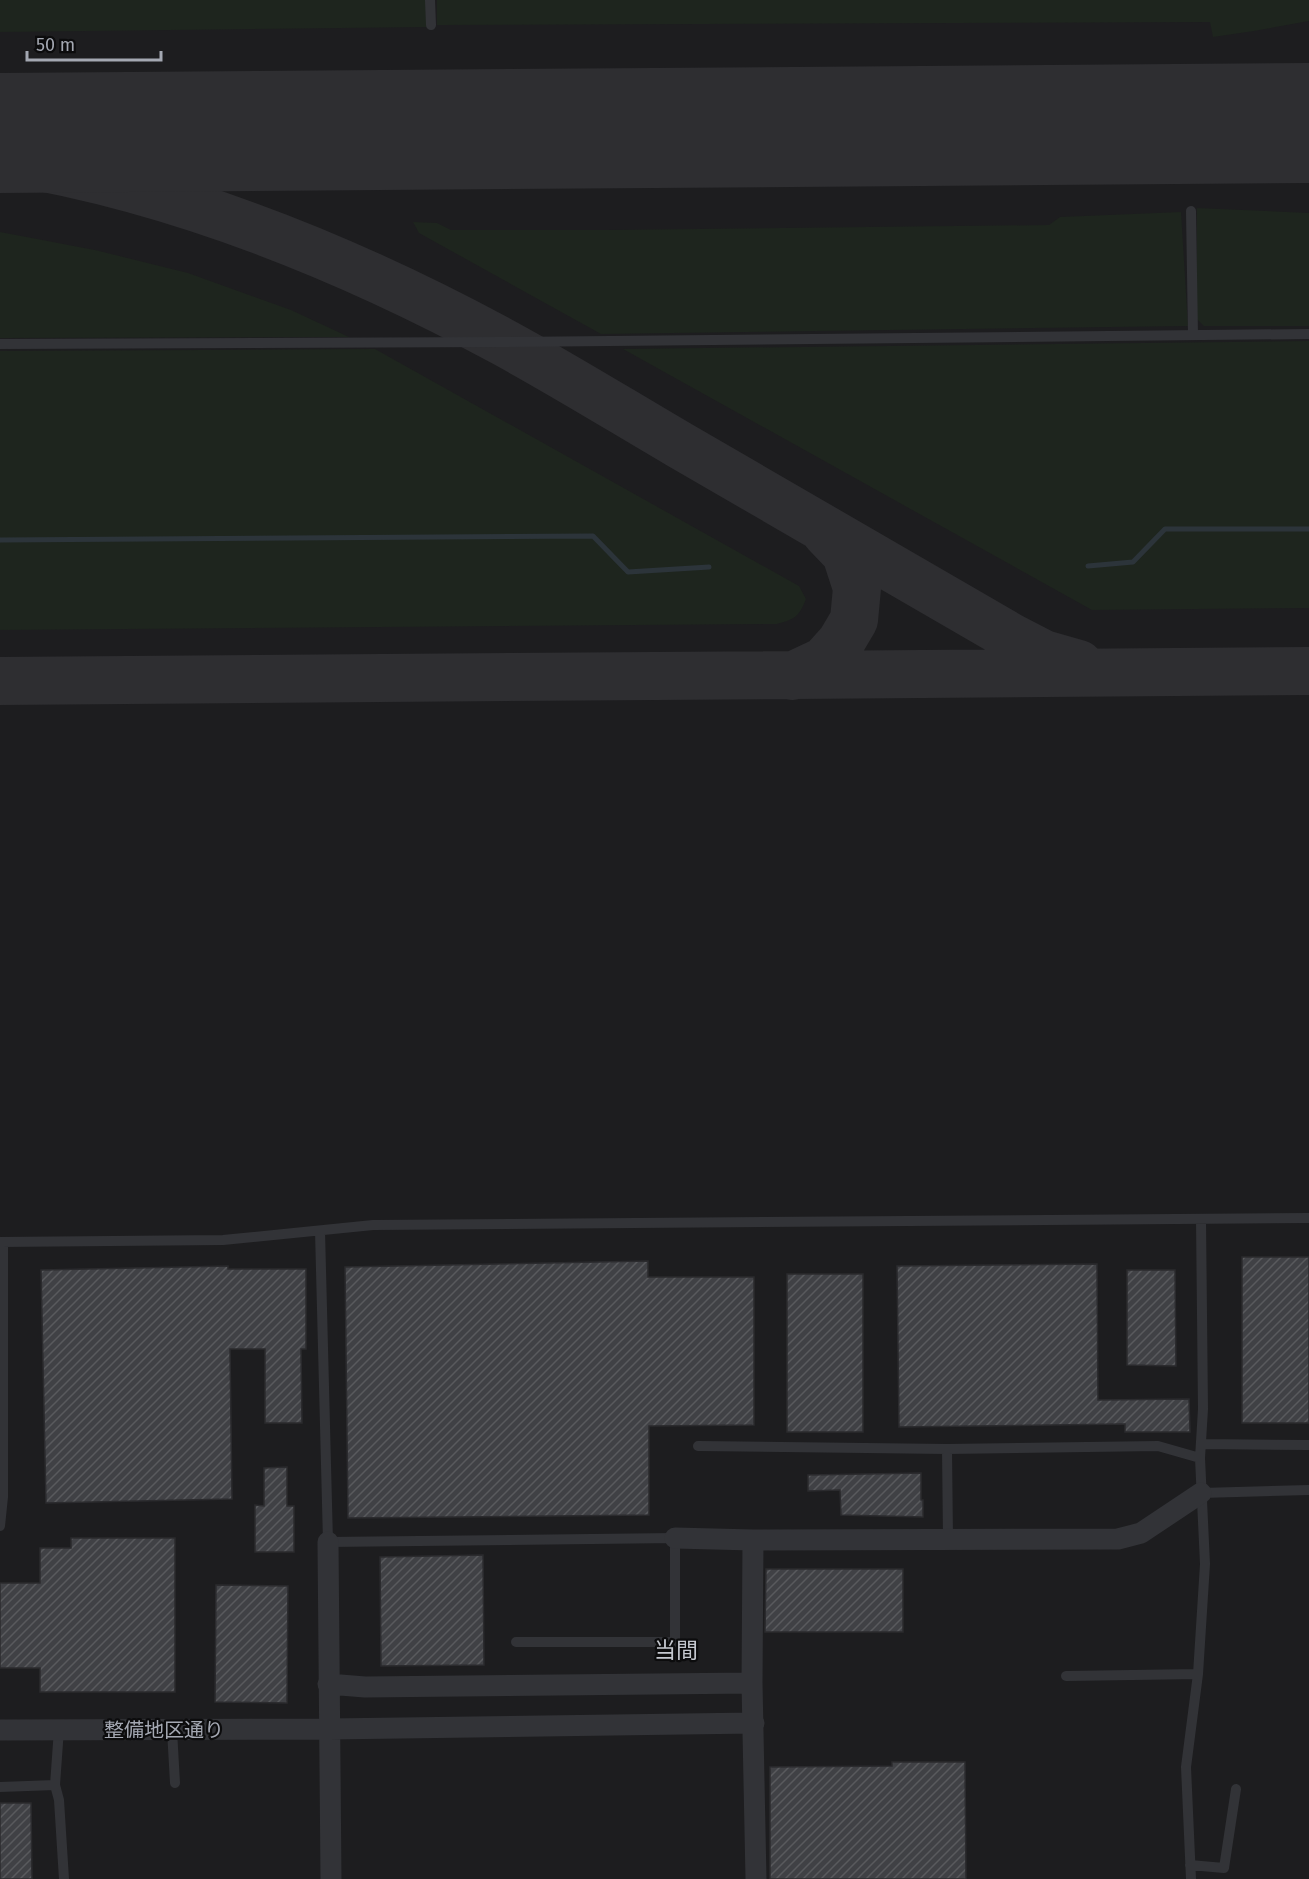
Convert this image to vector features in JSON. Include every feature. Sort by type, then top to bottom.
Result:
[{"type":"street","points":[[675,1538],[753,1540],[1118,1539],[1142,1533],[1201,1493]]},
{"type":"street","points":[[753,1540],[752,1683],[756,1879]]},
{"type":"street","points":[[328,1542],[331,1879]]},
{"type":"street","points":[[328,1684],[365,1687],[752,1683]]},
{"type":"street","name":"整備地区通り","points":[[0,1730],[329,1729],[754,1723]]},
{"type":"lane","points":[[430,0],[431,25]]},
{"type":"lane","points":[[1191,211],[1193,335]]},
{"type":"lane","points":[[0,344],[515,342],[1309,334]]},
{"type":"lane","points":[[0,1526],[3,1497],[1,1242],[223,1240],[373,1225],[1309,1218]]},
{"type":"lane","points":[[1191,1879],[1186,1767],[1198,1674],[1205,1564],[1200,1458],[1203,1409],[1201,1219]]},
{"type":"lane","points":[[320,1231],[328,1542],[675,1538],[675,1642],[516,1642]]},
{"type":"lane","points":[[1201,1444],[1309,1445]]},
{"type":"lane","points":[[698,1446],[947,1449],[1158,1446],[1200,1458]]},
{"type":"lane","points":[[947,1449],[948,1538]]},
{"type":"lane","points":[[1201,1493],[1309,1490]]},
{"type":"lane","points":[[1066,1676],[1198,1674]]},
{"type":"lane","points":[[60,1729],[55,1785],[59,1800],[64,1879]]},
{"type":"lane","points":[[172,1730],[175,1783]]},
{"type":"lane","points":[[0,1787],[55,1785]]},
{"type":"lane","points":[[1190,1865],[1224,1868],[1236,1789]]},
{"type":"shaded area","points":[[0,0],[1309,0],[1309,1879],[0,1879]]},
{"type":"shaded area","points":[[0,0],[429,0],[429,27],[0,32]]},
{"type":"shaded area","points":[[437,0],[1309,0],[1309,21],[1213,37],[1210,22],[437,25]]},
{"type":"shaded area","points":[[1197,208],[1309,213],[1309,326],[1204,326],[1197,319]]},
{"type":"shaded area","points":[[1181,212],[1188,326],[601,334],[419,233],[413,222],[437,223],[451,230],[1049,225],[1060,217]]},
{"type":"shaded area","points":[[0,232],[95,250],[188,273],[291,310],[349,337],[0,338]]},
{"type":"shaded area","points":[[1309,341],[1309,608],[1092,610],[623,349]]},
{"type":"shaded area","points":[[375,349],[799,586],[806,599],[801,610],[792,619],[777,624],[0,630],[0,351]]},
{"type":"building","points":[[1242,1257],[1309,1257],[1309,1423],[1242,1423]]},
{"type":"building","points":[[648,1261],[648,1277],[754,1277],[754,1425],[649,1426],[649,1515],[348,1518],[345,1267]]},
{"type":"building","points":[[1097,1264],[1098,1400],[1189,1399],[1190,1432],[1125,1432],[1125,1424],[899,1427],[897,1266]]},
{"type":"building","points":[[228,1266],[228,1269],[306,1269],[306,1349],[301,1349],[302,1423],[265,1423],[265,1349],[230,1349],[232,1499],[46,1503],[41,1270]]},
{"type":"building","points":[[1127,1270],[1175,1270],[1176,1366],[1127,1365]]},
{"type":"building","points":[[787,1274],[863,1274],[863,1432],[787,1432]]},
{"type":"building","points":[[287,1467],[287,1506],[294,1506],[294,1552],[255,1552],[255,1505],[264,1506],[264,1468]]},
{"type":"building","points":[[921,1473],[923,1517],[841,1515],[840,1490],[808,1491],[808,1475]]},
{"type":"building","points":[[71,1538],[175,1538],[175,1692],[40,1692],[40,1668],[0,1668],[0,1583],[40,1583],[40,1548],[71,1548]]},
{"type":"building","points":[[483,1555],[484,1665],[381,1666],[380,1557]]},
{"type":"building","points":[[766,1569],[903,1569],[903,1632],[765,1632]]},
{"type":"building","points":[[216,1585],[288,1586],[287,1703],[215,1702]]},
{"type":"building","points":[[892,1762],[965,1762],[966,1879],[770,1879],[770,1767],[892,1766]]},
{"type":"building","points":[[0,1803],[31,1803],[32,1879],[0,1879]]},
{"type":"waterway","points":[[1088,566],[1133,562],[1165,529],[1309,529]]},
{"type":"waterway","points":[[0,540],[593,536],[628,572],[709,567]]},
{"type":"taxiway","points":[[0,160],[66,172],[195,207],[321,254],[383,282],[525,354],[1011,637],[1044,654],[1079,664]]},
{"type":"taxiway","points":[[792,676],[824,661],[841,642],[854,620],[857,588],[846,554],[826,533]]},
{"type":"taxiway","points":[[0,681],[1309,671]]},
{"type":"runway","points":[[0,133],[1309,123]]},
{"type":"district","name":"当間","points":[[676,1650]]}]
